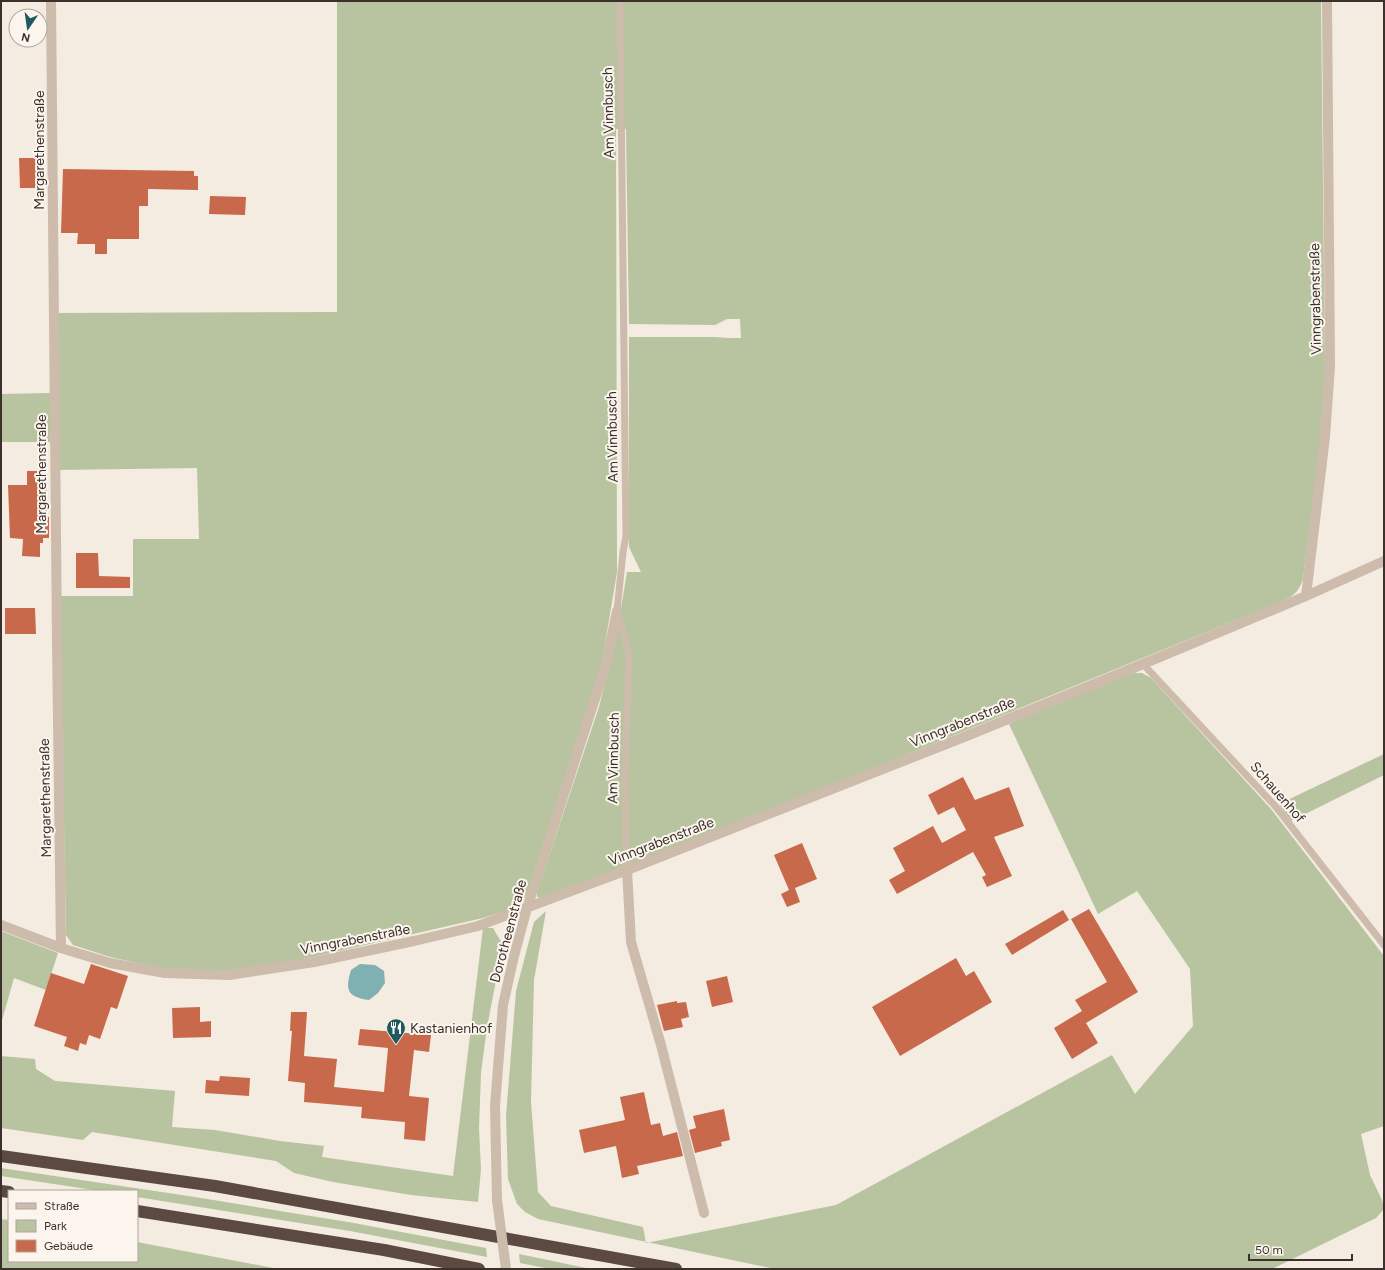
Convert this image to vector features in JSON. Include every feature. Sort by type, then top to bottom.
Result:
[{"type":"highway","points":[[1,1156],[216,1186],[676,1269]]},
{"type":"highway","points":[[138,1211],[384,1250],[480,1269]]},
{"type":"street","name":"Margarethenstraße","points":[[51,1],[61,948]]},
{"type":"street","name":"Vinngrabenstraße","points":[[1306,596],[1325,436],[1330,366],[1327,1]]},
{"type":"street","name":"Vinngrabenstraße","points":[[1,925],[61,948],[110,963],[165,974],[229,975],[314,962],[478,926],[627,870],[1143,664],[1306,596],[1384,561]]},
{"type":"street","name":"Dorotheenstraße","points":[[506,1269],[497,1200],[495,1106],[502,1005],[527,908],[605,668],[617,611]]},
{"type":"street","points":[[627,870],[631,942],[661,1045],[704,1213]]},
{"type":"lane","name":"Am Vinnbusch","points":[[620,1],[626,536],[617,611],[629,655],[625,781],[627,870]]},
{"type":"lane","name":"Schauenhof","points":[[1143,664],[1276,807],[1384,945]]},
{"type":"green space","points":[[337,1],[1321,1],[1325,370],[1320,445],[1301,585],[1296,593],[1275,604],[761,814],[541,898],[537,897],[537,892],[599,707],[617,633],[627,572],[641,572],[629,547],[629,337],[741,338],[740,319],[727,319],[715,325],[629,324],[626,129],[616,129],[617,572],[601,668],[527,894],[522,902],[512,909],[483,918],[291,962],[230,971],[165,969],[110,957],[73,945],[66,935],[60,596],[133,596],[133,539],[199,539],[197,468],[58,470],[57,313],[337,312]]},
{"type":"green space","points":[[50,393],[50,442],[1,442],[1,394]]},
{"type":"green space","points":[[1131,673],[1142,673],[1151,678],[1271,809],[1384,956],[1384,1126],[1361,1134],[1370,1175],[1382,1200],[1384,1209],[1376,1218],[1272,1269],[775,1269],[649,1242],[836,1205],[1112,1055],[1135,1094],[1193,1026],[1190,969],[1137,891],[1098,914],[1009,724]]},
{"type":"green space","points":[[1384,754],[1384,775],[1291,821],[1279,804]]},
{"type":"green space","points":[[546,911],[534,980],[531,1102],[538,1192],[551,1206],[643,1227],[646,1242],[538,1219],[525,1212],[517,1204],[508,1179],[506,1116],[516,991],[534,922]]},
{"type":"green space","points":[[483,928],[493,928],[503,945],[487,1027],[481,1073],[479,1128],[481,1169],[478,1202],[411,1195],[333,1182],[294,1173],[276,1161],[92,1132],[83,1140],[1,1128],[1,1056],[35,1059],[36,1069],[55,1081],[175,1091],[172,1127],[215,1130],[280,1141],[324,1146],[322,1157],[453,1176]]},
{"type":"green space","points":[[1,931],[58,953],[46,990],[14,978],[1,1024]]},
{"type":"green space","points":[[1,1168],[195,1197],[354,1223],[486,1248],[487,1257],[350,1231],[138,1197],[138,1190],[93,1190],[1,1176]]},
{"type":"green space","points":[[1,1219],[8,1220],[8,1262],[138,1262],[138,1242],[279,1269],[1,1269]]},
{"type":"green space","points":[[519,1254],[591,1269],[550,1269],[520,1263]]},
{"type":"water","points":[[360,964],[375,965],[384,971],[385,983],[378,993],[369,1000],[356,997],[352,994],[348,987],[351,970]]},
{"type":"building","points":[[19,158],[38,158],[38,188],[20,188]]},
{"type":"building","points":[[63,169],[194,171],[194,176],[198,176],[198,190],[148,189],[148,206],[139,206],[139,239],[107,239],[107,254],[95,254],[95,244],[77,244],[78,233],[61,233]]},
{"type":"building","points":[[210,196],[246,197],[245,215],[209,214]]},
{"type":"building","points":[[27,471],[46,471],[49,538],[43,538],[43,543],[40,543],[40,557],[22,556],[23,539],[10,538],[8,485],[27,485]]},
{"type":"building","points":[[76,553],[98,553],[99,576],[130,577],[130,588],[76,588]]},
{"type":"building","points":[[5,608],[35,608],[36,634],[5,634]]},
{"type":"building","points":[[963,777],[975,800],[1009,787],[1024,826],[994,837],[1012,876],[987,887],[982,877],[986,875],[973,852],[897,894],[889,880],[905,871],[893,848],[933,826],[942,843],[966,830],[954,807],[938,815],[928,795]]},
{"type":"building","points":[[802,843],[817,879],[795,888],[800,902],[787,907],[781,894],[789,890],[774,855]]},
{"type":"building","points":[[1089,909],[1138,992],[1086,1023],[1098,1043],[1072,1059],[1054,1028],[1082,1011],[1075,1000],[1107,982],[1071,919]]},
{"type":"building","points":[[1063,910],[1069,920],[1012,955],[1005,944]]},
{"type":"building","points":[[956,958],[966,976],[974,971],[992,1002],[900,1056],[872,1007]]},
{"type":"building","points":[[91,964],[128,976],[117,1009],[111,1007],[100,1039],[89,1035],[86,1045],[80,1043],[78,1051],[64,1046],[67,1037],[34,1026],[51,973],[84,984]]},
{"type":"building","points":[[727,976],[733,1002],[712,1007],[706,981]]},
{"type":"building","points":[[677,1001],[677,1003],[686,1002],[689,1017],[681,1019],[683,1027],[664,1031],[657,1005]]},
{"type":"building","points":[[200,1007],[200,1022],[211,1021],[211,1037],[173,1038],[172,1008]]},
{"type":"building","points":[[291,1012],[307,1012],[304,1056],[337,1059],[334,1087],[384,1092],[388,1048],[358,1045],[360,1029],[431,1035],[429,1052],[414,1050],[409,1096],[429,1098],[425,1141],[404,1139],[405,1122],[361,1118],[362,1107],[304,1102],[305,1083],[288,1081],[292,1031],[290,1031]]},
{"type":"building","points":[[220,1076],[250,1078],[249,1096],[205,1093],[206,1080],[219,1081]]},
{"type":"building","points":[[644,1092],[651,1125],[660,1123],[663,1136],[677,1132],[683,1156],[637,1166],[639,1174],[622,1178],[616,1146],[584,1153],[579,1130],[625,1120],[620,1097]]},
{"type":"building","points":[[724,1109],[730,1140],[721,1142],[722,1146],[695,1153],[689,1130],[696,1128],[693,1116]]},
{"type":"place","name":"Kastanienhof","points":[[396,1045]]}]
